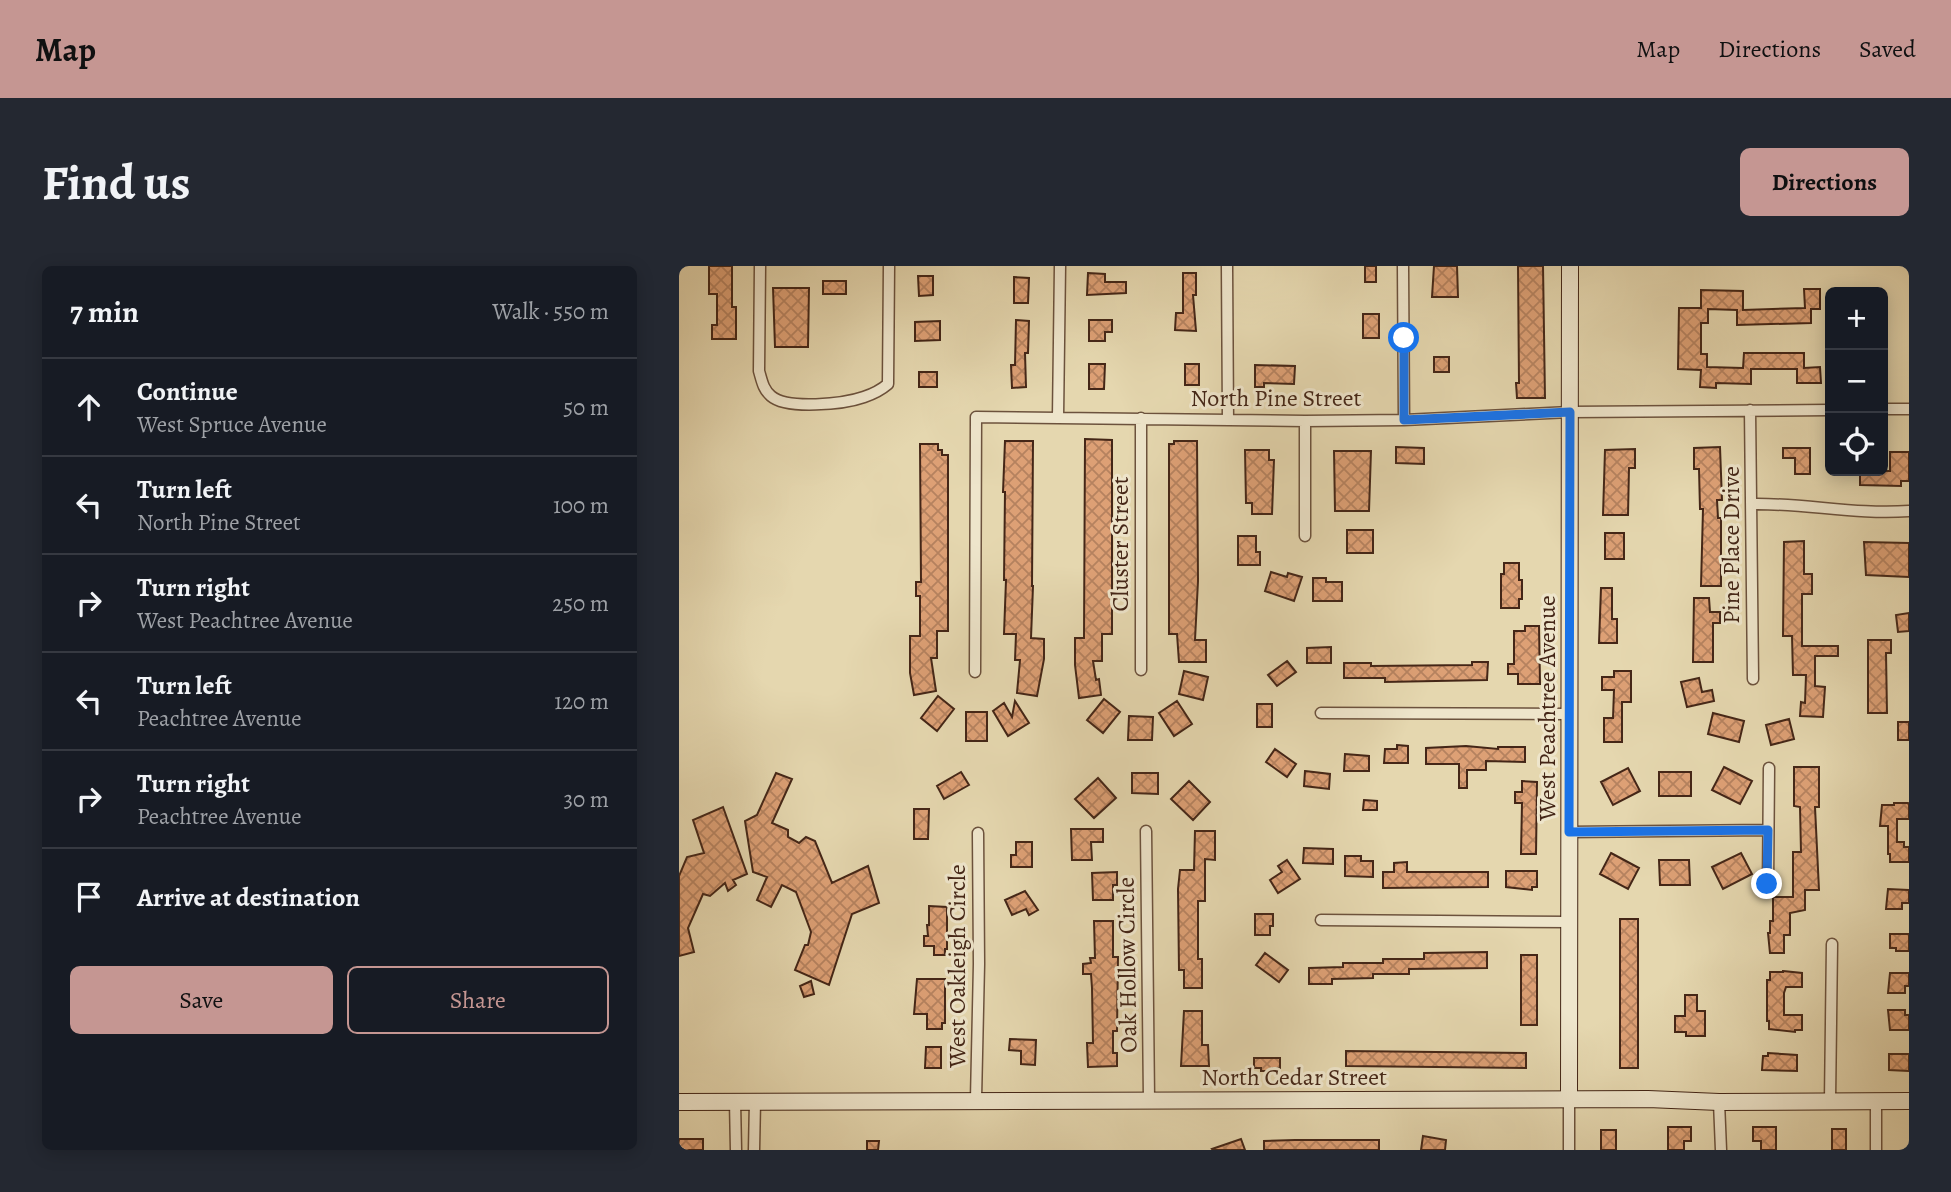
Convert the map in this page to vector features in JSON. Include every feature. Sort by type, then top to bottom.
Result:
[{"type":"street","points":[[760,266],[759,371],[767,392],[785,403],[862,398],[878,392],[888,384],[889,266]]},
{"type":"street","points":[[1058,417],[1060,266]]},
{"type":"street","points":[[1227,266],[1228,420]]},
{"type":"street","points":[[1403,266],[1404,420]]},
{"type":"street","name":"West Peachtree Avenue","points":[[1569,1150],[1570,266]]},
{"type":"street","points":[[1888,409],[1909,409]]},
{"type":"street","name":"Pine Place Drive","points":[[1750,410],[1753,679]]},
{"type":"street","name":"North Pine Street","points":[[975,672],[976,417],[1305,421],[1404,420],[1570,412],[1825,410]]},
{"type":"street","name":"Cluster Street","points":[[1141,418],[1141,670]]},
{"type":"street","points":[[1304,536],[1305,421]]},
{"type":"street","points":[[1753,504],[1775,503],[1844,511],[1909,511]]},
{"type":"street","points":[[1321,713],[1569,714]]},
{"type":"street","points":[[1767,884],[1769,768]]},
{"type":"street","points":[[1569,832],[1768,830]]},
{"type":"street","name":"Oak Hollow Circle","points":[[1146,831],[1149,1099]]},
{"type":"street","name":"West Oakleigh Circle","points":[[976,1099],[978,832]]},
{"type":"street","points":[[1321,920],[1569,922]]},
{"type":"street","points":[[1830,1101],[1832,944]]},
{"type":"street","name":"North Cedar Street","points":[[679,1102],[976,1099],[1909,1101]]},
{"type":"street","points":[[735,1101],[736,1150]]},
{"type":"street","points":[[754,1150],[755,1101]]},
{"type":"street","points":[[1875,1150],[1876,1101]]},
{"type":"street","points":[[1719,1102],[1721,1150]]},
{"type":"building","points":[[709,266],[732,266],[732,307],[736,307],[736,339],[712,339],[712,325],[717,325],[717,294],[709,294]]},
{"type":"building","points":[[1365,266],[1376,266],[1376,282],[1365,282]]},
{"type":"building","points":[[1434,266],[1457,266],[1458,297],[1432,297]]},
{"type":"building","points":[[1518,266],[1543,266],[1545,398],[1517,398]]},
{"type":"building","points":[[1088,273],[1105,274],[1105,282],[1126,282],[1126,293],[1087,295]]},
{"type":"building","points":[[1183,273],[1196,273],[1196,295],[1193,295],[1196,331],[1175,330],[1176,313],[1183,313]]},
{"type":"building","points":[[918,276],[933,276],[933,295],[919,296]]},
{"type":"building","points":[[1014,277],[1029,278],[1028,303],[1014,303]]},
{"type":"building","points":[[823,281],[846,281],[846,294],[823,294]]},
{"type":"building","points":[[773,288],[809,288],[808,347],[775,347]]},
{"type":"building","points":[[1804,289],[1820,289],[1820,309],[1811,309],[1811,323],[1737,325],[1737,310],[1708,309],[1708,323],[1701,323],[1701,354],[1707,354],[1707,367],[1743,368],[1744,353],[1804,353],[1804,368],[1820,367],[1821,383],[1797,383],[1797,369],[1751,369],[1751,384],[1716,383],[1716,388],[1700,387],[1701,370],[1678,369],[1679,308],[1701,308],[1701,290],[1743,291],[1743,310],[1805,308]]},
{"type":"building","points":[[1363,314],[1379,314],[1379,338],[1363,338]]},
{"type":"building","points":[[1016,320],[1029,321],[1028,353],[1025,353],[1026,387],[1012,388],[1011,365],[1015,365]]},
{"type":"building","points":[[1089,320],[1112,320],[1112,332],[1105,332],[1105,341],[1089,341]]},
{"type":"building","points":[[940,321],[940,340],[915,341],[915,322]]},
{"type":"building","points":[[1434,357],[1449,357],[1449,372],[1434,372]]},
{"type":"building","points":[[1089,364],[1105,364],[1104,389],[1089,389]]},
{"type":"building","points":[[1185,364],[1199,364],[1199,385],[1185,385]]},
{"type":"building","points":[[1255,365],[1295,366],[1294,384],[1264,383],[1264,387],[1255,387]]},
{"type":"building","points":[[919,372],[937,372],[937,387],[919,387]]},
{"type":"building","points":[[1085,439],[1112,440],[1112,634],[1102,634],[1102,661],[1093,661],[1101,695],[1079,698],[1075,638],[1084,638]]},
{"type":"building","points":[[1005,441],[1033,441],[1031,638],[1044,639],[1044,659],[1037,696],[1017,693],[1020,660],[1015,660],[1016,634],[1004,634]]},
{"type":"building","points":[[1174,441],[1197,441],[1198,581],[1195,640],[1206,640],[1206,662],[1179,662],[1177,634],[1169,634],[1169,444],[1174,444]]},
{"type":"building","points":[[920,444],[938,444],[942,455],[948,455],[948,631],[937,631],[937,658],[931,658],[936,691],[914,695],[910,673],[910,636],[920,636],[920,596],[916,596],[916,582],[921,582]]},
{"type":"building","points":[[1396,447],[1424,448],[1424,464],[1396,463]]},
{"type":"building","points":[[1720,447],[1722,500],[1717,500],[1718,518],[1721,518],[1721,586],[1701,586],[1703,509],[1700,509],[1699,469],[1694,469],[1694,448]]},
{"type":"building","points":[[1783,448],[1810,448],[1810,474],[1795,474],[1795,458],[1783,458]]},
{"type":"building","points":[[1635,449],[1635,468],[1629,468],[1628,515],[1603,515],[1605,450]]},
{"type":"building","points":[[1245,450],[1269,450],[1269,460],[1274,460],[1272,514],[1252,514],[1252,503],[1246,503]]},
{"type":"building","points":[[1334,451],[1371,451],[1369,511],[1335,511]]},
{"type":"building","points":[[1890,452],[1909,452],[1909,481],[1901,481],[1901,486],[1860,485],[1860,476],[1888,476]]},
{"type":"building","points":[[1347,530],[1373,530],[1373,553],[1347,553]]},
{"type":"building","points":[[1605,533],[1624,533],[1624,559],[1605,559]]},
{"type":"building","points":[[1238,536],[1256,536],[1256,552],[1260,552],[1260,565],[1238,565]]},
{"type":"building","points":[[1804,541],[1804,574],[1812,574],[1812,594],[1802,594],[1802,646],[1838,646],[1838,656],[1815,656],[1815,686],[1825,687],[1823,717],[1800,716],[1801,702],[1805,703],[1806,675],[1793,675],[1792,636],[1783,636],[1784,542]]},
{"type":"building","points":[[1864,542],[1909,543],[1909,577],[1866,575]]},
{"type":"building","points":[[1504,563],[1519,563],[1522,599],[1519,599],[1519,608],[1501,608],[1501,574],[1504,574]]},
{"type":"building","points":[[1271,572],[1287,577],[1288,573],[1302,577],[1294,601],[1265,591]]},
{"type":"building","points":[[1313,578],[1326,578],[1326,582],[1342,582],[1342,601],[1313,601]]},
{"type":"building","points":[[1601,588],[1612,588],[1612,619],[1617,619],[1617,643],[1599,643]]},
{"type":"building","points":[[1694,598],[1709,598],[1710,612],[1720,612],[1720,623],[1713,623],[1713,662],[1693,662]]},
{"type":"building","points":[[1909,613],[1909,631],[1898,632],[1896,615]]},
{"type":"building","points":[[1525,626],[1539,626],[1540,684],[1518,684],[1518,674],[1508,674],[1508,664],[1514,664],[1514,631],[1525,631]]},
{"type":"building","points":[[1868,640],[1891,640],[1891,653],[1886,653],[1887,713],[1868,713]]},
{"type":"building","points":[[1331,647],[1331,663],[1307,663],[1307,648]]},
{"type":"building","points":[[1287,661],[1296,672],[1277,686],[1268,675]]},
{"type":"building","points":[[1472,662],[1488,662],[1487,680],[1385,682],[1385,678],[1344,678],[1344,663],[1371,663],[1371,666],[1472,665]]},
{"type":"building","points":[[1184,671],[1208,677],[1203,700],[1179,694]]},
{"type":"building","points":[[1614,671],[1631,671],[1631,702],[1622,702],[1622,742],[1604,742],[1604,718],[1613,718],[1614,690],[1602,690],[1602,677],[1614,677]]},
{"type":"building","points":[[1699,678],[1702,692],[1712,690],[1714,701],[1687,707],[1681,682]]},
{"type":"building","points":[[938,696],[954,709],[937,731],[921,718]]},
{"type":"building","points":[[1104,699],[1120,712],[1103,733],[1087,720]]},
{"type":"building","points":[[1015,701],[1029,723],[1008,736],[993,711],[1004,703],[1012,717]]},
{"type":"building","points":[[1177,701],[1192,724],[1174,736],[1159,713]]},
{"type":"building","points":[[1257,704],[1272,704],[1272,727],[1257,727]]},
{"type":"building","points":[[966,712],[987,712],[987,741],[966,741]]},
{"type":"building","points":[[1713,713],[1744,721],[1739,742],[1708,734]]},
{"type":"building","points":[[1129,716],[1153,717],[1152,740],[1128,740]]},
{"type":"building","points":[[1789,719],[1794,739],[1771,745],[1766,725]]},
{"type":"building","points":[[1898,722],[1909,722],[1909,740],[1898,740]]},
{"type":"building","points":[[1397,745],[1408,746],[1408,763],[1384,763],[1385,749],[1397,749]]},
{"type":"building","points":[[1466,746],[1498,749],[1525,747],[1525,762],[1486,761],[1486,770],[1467,770],[1467,788],[1459,788],[1459,764],[1426,764],[1426,748]]},
{"type":"building","points":[[1275,749],[1296,764],[1287,777],[1266,762]]},
{"type":"building","points":[[1345,754],[1369,756],[1369,771],[1344,771]]},
{"type":"building","points":[[1724,767],[1752,781],[1740,804],[1712,790]]},
{"type":"building","points":[[1794,767],[1819,767],[1819,807],[1815,807],[1819,890],[1805,890],[1805,910],[1790,913],[1790,935],[1784,935],[1784,953],[1770,953],[1768,933],[1770,921],[1773,921],[1773,897],[1793,897],[1793,852],[1801,852],[1800,807],[1794,806]]},
{"type":"building","points":[[1628,768],[1640,791],[1613,805],[1601,782]]},
{"type":"building","points":[[1305,771],[1330,774],[1329,789],[1304,786]]},
{"type":"building","points":[[961,772],[969,785],[944,799],[937,786]]},
{"type":"building","points":[[1659,772],[1691,772],[1691,796],[1659,796]]},
{"type":"building","points":[[776,773],[792,779],[772,823],[788,830],[788,837],[799,843],[806,837],[815,841],[832,883],[868,866],[879,903],[852,914],[829,985],[795,970],[805,945],[808,945],[811,932],[796,892],[782,885],[771,907],[757,900],[767,877],[753,872],[745,821],[757,815]]},
{"type":"building","points":[[1132,773],[1158,773],[1158,794],[1132,793]]},
{"type":"building","points":[[1098,778],[1116,798],[1094,818],[1075,799]]},
{"type":"building","points":[[1189,781],[1210,802],[1193,820],[1171,799]]},
{"type":"building","points":[[1522,781],[1537,782],[1536,854],[1521,854],[1522,803],[1515,803],[1515,792],[1522,792]]},
{"type":"building","points":[[1364,800],[1377,801],[1377,810],[1363,810]]},
{"type":"building","points":[[1882,805],[1909,805],[1909,819],[1897,819],[1897,842],[1904,842],[1904,847],[1909,847],[1909,862],[1890,862],[1888,826],[1880,826]]},
{"type":"building","points":[[723,807],[747,874],[733,880],[736,885],[728,891],[725,883],[710,896],[703,894],[688,928],[694,952],[679,956],[679,876],[687,857],[704,853],[693,820]]},
{"type":"building","points":[[914,809],[929,809],[928,839],[914,839]]},
{"type":"building","points":[[1071,829],[1103,829],[1103,842],[1091,842],[1092,860],[1072,860]]},
{"type":"building","points":[[1195,831],[1215,831],[1215,860],[1205,859],[1205,901],[1198,901],[1198,959],[1202,959],[1202,988],[1184,988],[1184,970],[1179,970],[1178,889],[1180,870],[1194,870]]},
{"type":"building","points":[[1016,842],[1032,842],[1032,867],[1011,867],[1011,855],[1016,855]]},
{"type":"building","points":[[1304,848],[1333,849],[1333,864],[1303,863]]},
{"type":"building","points":[[1611,853],[1639,868],[1628,889],[1600,874]]},
{"type":"building","points":[[1741,853],[1752,874],[1723,889],[1712,867]]},
{"type":"building","points":[[1345,856],[1361,856],[1361,861],[1373,861],[1373,877],[1345,876]]},
{"type":"building","points":[[1287,860],[1300,879],[1278,893],[1270,880],[1282,872],[1278,866]]},
{"type":"building","points":[[1659,860],[1689,860],[1690,885],[1660,885]]},
{"type":"building","points":[[1407,862],[1407,872],[1488,872],[1488,887],[1383,888],[1383,872],[1394,872],[1394,863]]},
{"type":"building","points":[[1506,871],[1537,871],[1537,887],[1532,887],[1532,890],[1506,887]]},
{"type":"building","points":[[1117,872],[1117,885],[1113,885],[1113,900],[1093,900],[1092,873]]},
{"type":"building","points":[[1888,889],[1909,890],[1909,903],[1902,903],[1902,909],[1886,909]]},
{"type":"building","points":[[1025,891],[1038,910],[1029,915],[1026,909],[1012,915],[1005,900]]},
{"type":"building","points":[[929,906],[947,907],[945,955],[934,955],[934,946],[924,946],[924,936],[928,936]]},
{"type":"building","points":[[1255,914],[1273,914],[1270,935],[1255,935]]},
{"type":"building","points":[[1620,919],[1638,919],[1638,1068],[1620,1068]]},
{"type":"building","points":[[1094,921],[1113,921],[1113,957],[1118,957],[1117,1031],[1113,1031],[1113,1053],[1117,1053],[1117,1066],[1088,1067],[1087,1043],[1093,1043],[1092,988],[1091,974],[1083,974],[1083,964],[1091,963],[1090,958],[1095,958]]},
{"type":"building","points":[[1890,934],[1909,934],[1909,951],[1890,948]]},
{"type":"building","points":[[1487,952],[1487,968],[1409,969],[1409,974],[1373,974],[1373,978],[1332,979],[1332,984],[1309,984],[1309,968],[1343,967],[1343,963],[1383,963],[1383,959],[1424,959],[1424,953]]},
{"type":"building","points":[[1265,953],[1288,970],[1279,982],[1256,965]]},
{"type":"building","points":[[1521,955],[1537,955],[1537,1025],[1521,1025]]},
{"type":"building","points":[[1770,972],[1802,973],[1802,987],[1786,987],[1784,993],[1784,1015],[1802,1015],[1802,1030],[1795,1032],[1769,1029],[1767,1021],[1767,980],[1770,980]]},
{"type":"building","points":[[1890,973],[1909,973],[1909,986],[1905,986],[1905,993],[1888,993]]},
{"type":"building","points":[[917,979],[945,979],[945,1023],[942,1023],[942,1029],[927,1029],[927,1014],[914,1014]]},
{"type":"building","points":[[811,981],[814,994],[804,997],[800,986]]},
{"type":"building","points":[[1685,995],[1697,995],[1697,1011],[1705,1011],[1705,1036],[1686,1036],[1686,1032],[1675,1032],[1675,1016],[1685,1016]]},
{"type":"building","points":[[1888,1010],[1905,1010],[1905,1015],[1909,1015],[1909,1030],[1890,1030]]},
{"type":"building","points":[[1184,1011],[1202,1011],[1202,1045],[1208,1045],[1209,1066],[1181,1066]]},
{"type":"building","points":[[1010,1039],[1036,1040],[1035,1065],[1021,1064],[1021,1051],[1009,1050]]},
{"type":"building","points":[[926,1047],[941,1047],[941,1068],[925,1068]]},
{"type":"building","points":[[1346,1051],[1526,1053],[1526,1068],[1346,1066]]},
{"type":"building","points":[[1768,1053],[1797,1055],[1797,1071],[1762,1070],[1763,1056],[1768,1056]]},
{"type":"building","points":[[1889,1054],[1909,1054],[1909,1071],[1889,1070]]},
{"type":"building","points":[[1254,1058],[1280,1058],[1280,1068],[1261,1071],[1261,1068],[1254,1068]]},
{"type":"building","points":[[1668,1127],[1691,1127],[1691,1141],[1684,1141],[1684,1150],[1668,1150]]},
{"type":"building","points":[[1753,1127],[1776,1127],[1776,1150],[1761,1150],[1761,1141],[1753,1141]]},
{"type":"building","points":[[1832,1129],[1846,1129],[1846,1150],[1832,1150]]},
{"type":"building","points":[[1601,1130],[1616,1130],[1616,1150],[1601,1150]]},
{"type":"building","points":[[1423,1136],[1446,1140],[1445,1150],[1421,1150]]},
{"type":"building","points":[[679,1139],[703,1139],[703,1150],[679,1150]]},
{"type":"building","points":[[1241,1139],[1245,1150],[1212,1149]]},
{"type":"building","points":[[1379,1140],[1379,1150],[1264,1150],[1264,1141]]},
{"type":"building","points":[[867,1141],[879,1141],[878,1150],[867,1150]]},
{"type":"route","points":[[1404,338],[1404,420],[1570,412],[1569,832],[1768,830],[1767,884]]}]
